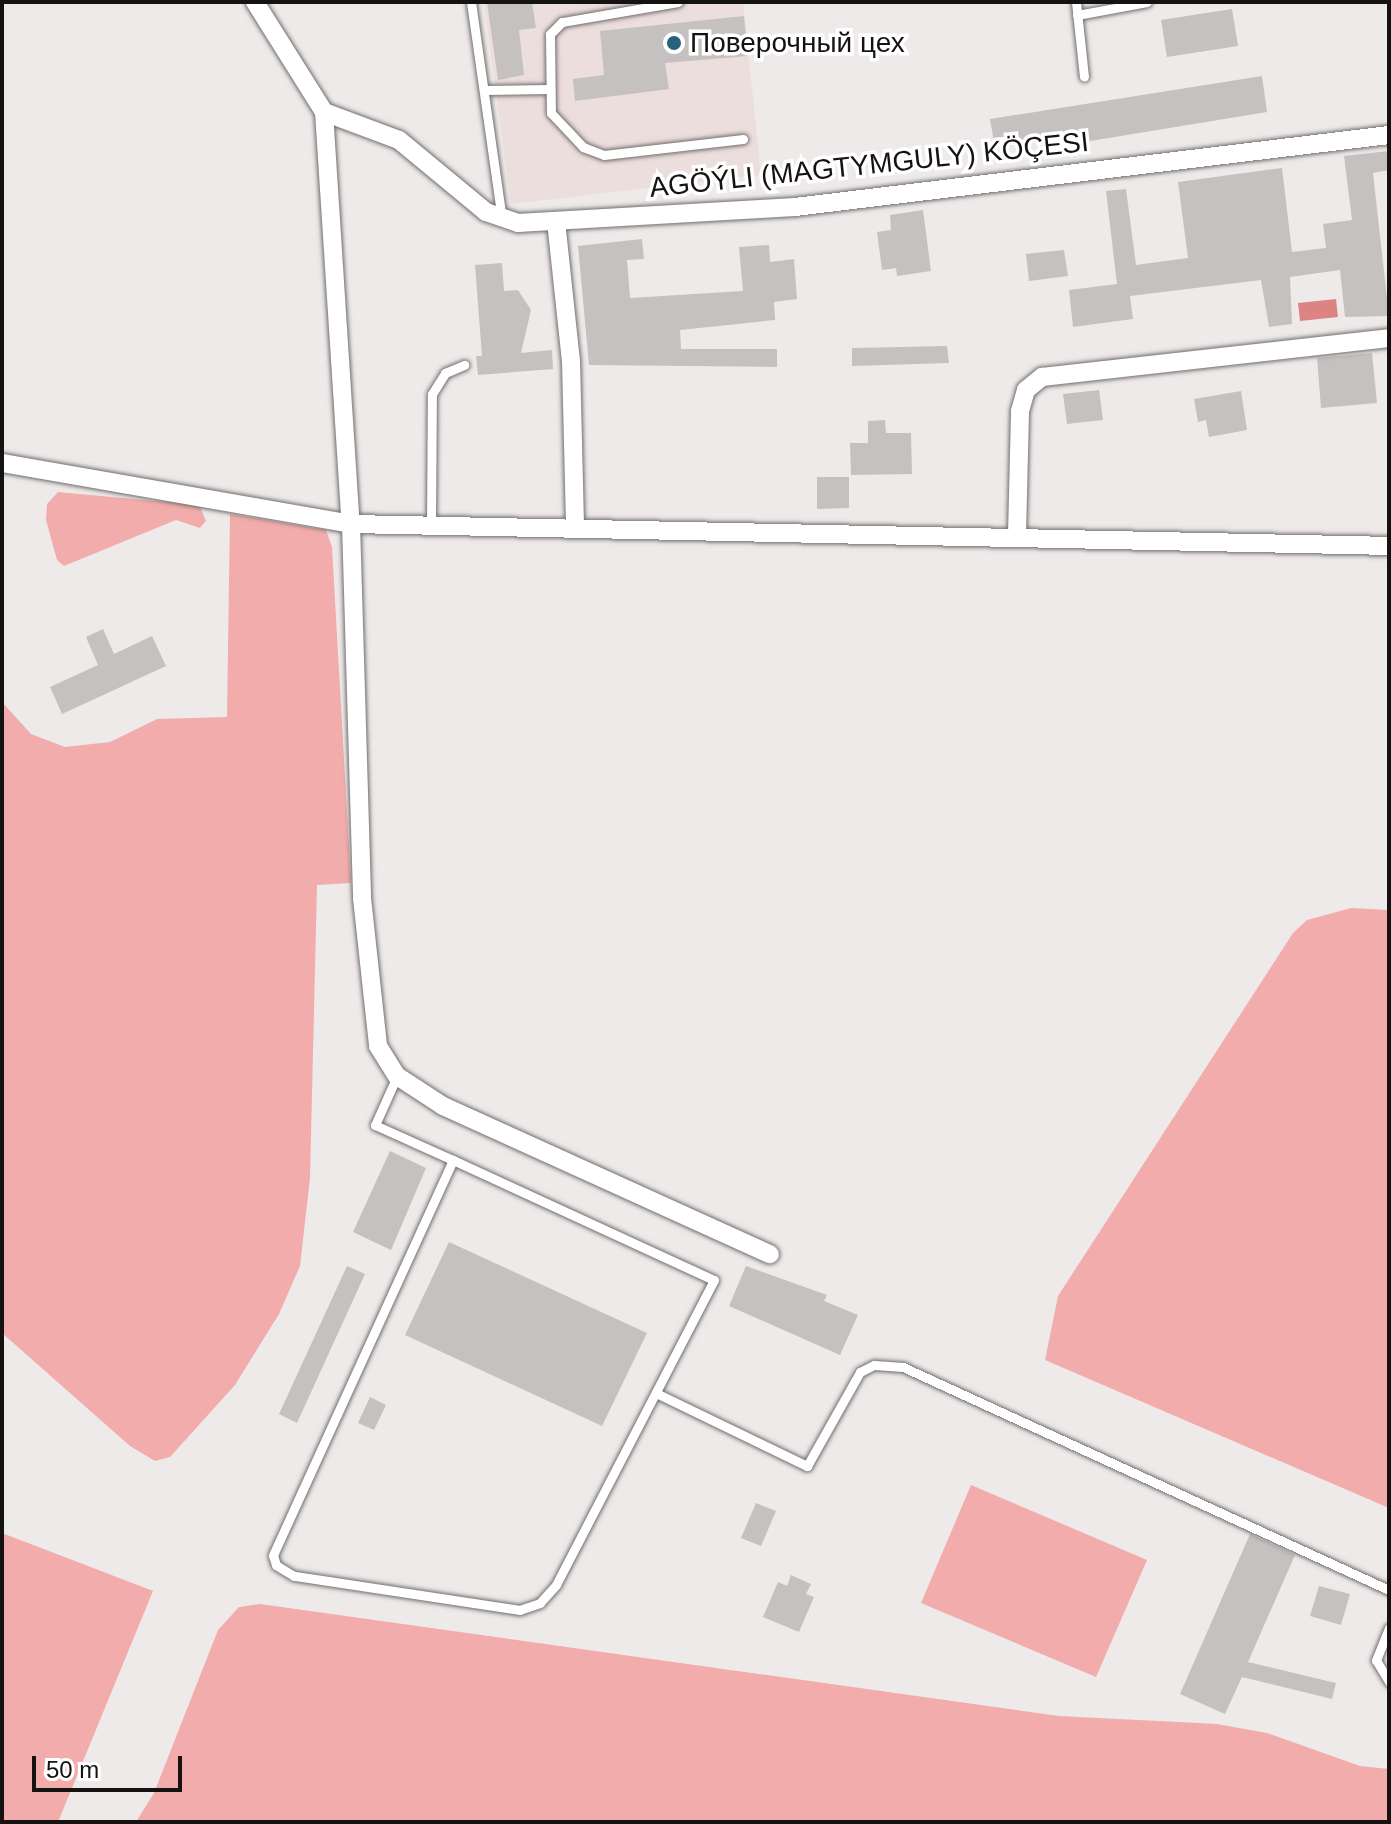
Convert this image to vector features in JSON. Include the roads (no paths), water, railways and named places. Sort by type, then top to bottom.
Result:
[{"type":"street","points":[[255,2],[324,112],[331,154],[351,524],[362,898],[378,1046],[397,1076],[443,1106],[770,1254]]},
{"type":"street","points":[[324,112],[399,140],[486,212],[502,219]]},
{"type":"street","name":"AGÖÝLI (MAGTYMGULY) KÖÇESI","points":[[502,219],[556,221],[795,207],[1389,135]]},
{"type":"street","points":[[556,221],[571,361],[575,527]]},
{"type":"street","points":[[1017,535],[1020,411],[1026,390],[1042,377],[1389,338]]},
{"type":"street","points":[[2,463],[351,524],[1017,535],[1389,546]]},
{"type":"lane","points":[[471,2],[486,90],[502,219]]},
{"type":"lane","points":[[678,2],[562,22],[550,34],[548,89],[556,121],[583,147],[604,155],[743,139]]},
{"type":"lane","points":[[1076,2],[1084,77]]},
{"type":"lane","points":[[1077,15],[1147,2]]},
{"type":"lane","points":[[486,90],[548,89]]},
{"type":"lane","points":[[431,524],[432,394],[445,373],[464,365]]},
{"type":"lane","points":[[397,1076],[375,1125],[453,1160],[714,1280],[556,1585],[529,1609],[294,1576],[276,1565],[274,1546],[453,1160]]},
{"type":"lane","points":[[656,1393],[807,1466],[860,1372],[874,1365],[903,1367],[1389,1590]]},
{"type":"lane","points":[[1389,1628],[1376,1660],[1389,1682]]},
{"type":"place","name":"Поверочный цех","points":[[674,43]]}]
